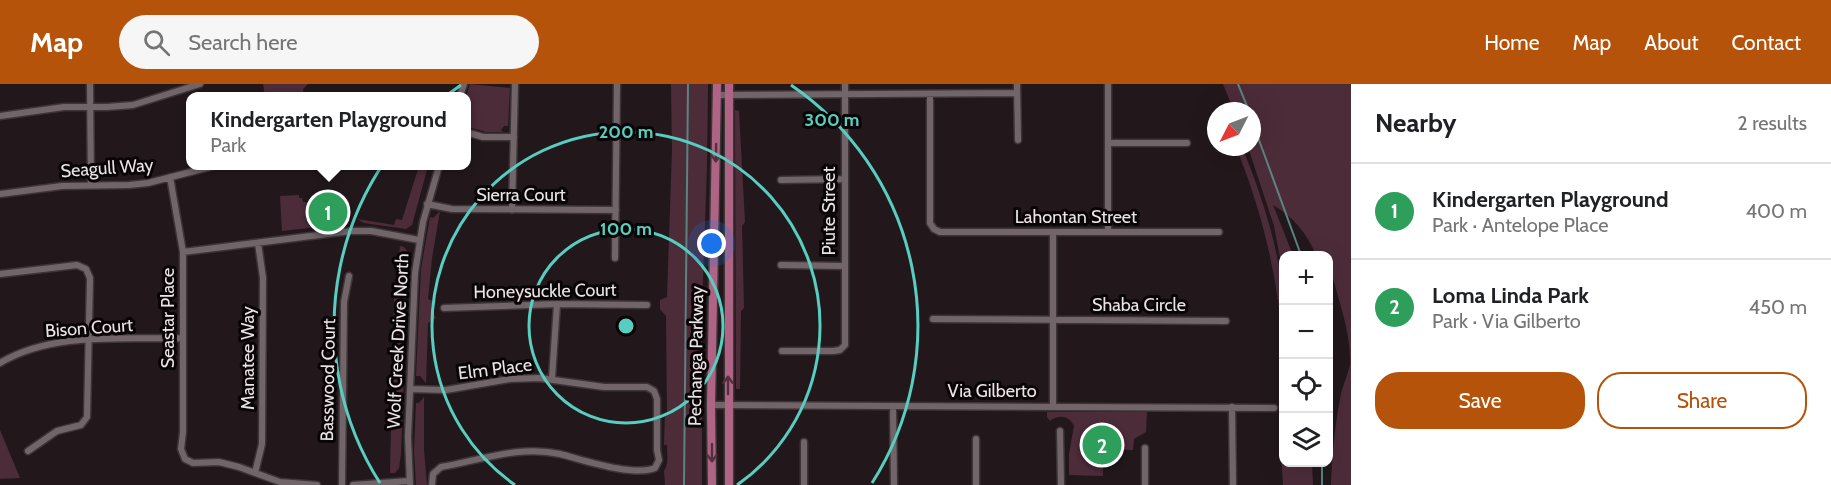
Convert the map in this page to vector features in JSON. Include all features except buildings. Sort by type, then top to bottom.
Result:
[{"type":"main road","name":"Pechanga Parkway","points":[[712,485],[711,405],[717,84]]},
{"type":"main road","name":"Pechanga Parkway","points":[[729,84],[729,485]]},
{"type":"street","points":[[90,84],[91,185]]},
{"type":"street","points":[[0,116],[64,107],[134,105],[200,84]]},
{"type":"street","points":[[512,210],[515,84]]},
{"type":"street","points":[[615,258],[617,84]]},
{"type":"street","name":"Piute Street","points":[[782,351],[833,351],[840,350],[845,345],[845,84]]},
{"type":"street","points":[[1017,84],[1018,140]]},
{"type":"street","points":[[1108,84],[1108,231]]},
{"type":"street","points":[[718,95],[740,93],[1017,93]]},
{"type":"street","name":"Lahontan Street","points":[[930,94],[930,223],[940,232],[1219,232]]},
{"type":"street","points":[[471,133],[483,137],[514,137]]},
{"type":"street","points":[[1108,143],[1187,143]]},
{"type":"street","name":"Seagull Way","points":[[0,194],[62,186],[129,185],[196,170]]},
{"type":"street","name":"Wolf Creek Drive North","points":[[410,483],[412,305],[419,240],[437,170]]},
{"type":"street","name":"Seastar Place","points":[[170,177],[183,252],[183,432],[181,449],[185,459],[193,463],[219,462],[255,474]]},
{"type":"street","points":[[781,180],[844,179]]},
{"type":"street","name":"Sierra Court","points":[[427,204],[452,210],[615,210]]},
{"type":"street","points":[[183,252],[304,235],[351,231],[371,231],[419,240]]},
{"type":"street","points":[[1053,232],[1051,320],[1053,406]]},
{"type":"street","name":"Manatee Way","points":[[255,474],[262,444],[263,278],[258,243]]},
{"type":"street","points":[[0,274],[60,265],[77,265],[86,269],[90,278],[86,421],[81,425],[57,431],[28,451]]},
{"type":"street","points":[[781,265],[844,266]]},
{"type":"street","name":"Basswood Court","points":[[342,485],[344,302],[350,276]]},
{"type":"street","points":[[552,378],[557,303]]},
{"type":"street","name":"Honeysuckle Court","points":[[444,308],[557,303],[647,305]]},
{"type":"street","name":"Shaba Circle","points":[[933,319],[1226,321]]},
{"type":"street","name":"Bison Court","points":[[0,363],[30,348],[88,339],[183,338]]},
{"type":"street","name":"Elm Place","points":[[410,389],[446,390],[510,379],[552,378],[604,387],[647,387],[654,391],[657,399],[659,460],[655,468],[647,471],[607,467],[558,454],[517,451],[441,467],[433,474],[432,485]]},
{"type":"street","name":"Via Gilberto","points":[[711,405],[1274,408]]},
{"type":"street","points":[[893,406],[894,485]]},
{"type":"street","points":[[1232,407],[1233,485]]},
{"type":"street","points":[[1060,431],[1061,485]]},
{"type":"street","points":[[976,439],[976,485]]},
{"type":"street","points":[[804,442],[804,485]]},
{"type":"street","points":[[1145,448],[1145,485]]},
{"type":"street","points":[[255,474],[280,482],[317,485]]},
{"type":"street","points":[[353,485],[410,483]]},
{"type":"shaded area","points":[[263,84],[308,84],[303,89],[303,92],[264,92]]},
{"type":"shaded area","points":[[470,84],[510,88],[508,126],[504,126],[501,130],[503,132],[486,132],[471,128],[471,92],[468,92]]},
{"type":"shaded area","points":[[671,84],[708,84],[702,307],[702,485],[665,485],[664,471],[667,465],[667,445],[664,445],[665,413],[667,412],[666,316],[660,309],[660,300],[667,297],[672,151]]},
{"type":"shaded area","points":[[1223,84],[1351,84],[1351,485],[1331,485],[1337,417],[1350,363],[1347,331],[1333,278],[1333,251],[1314,251],[1299,227],[1273,205],[1291,251],[1279,253],[1274,226],[1251,156],[1261,156],[1261,102],[1230,102]]},
{"type":"shaded area","points":[[735,110],[739,111],[745,222],[742,226],[744,308],[741,311],[740,389],[736,389]]},
{"type":"shaded area","points":[[1239,156],[1246,156],[1273,238],[1279,266],[1279,308],[1261,220]]},
{"type":"shaded area","points":[[418,170],[427,170],[412,225],[406,229],[364,223],[357,219],[394,225],[396,219],[402,220]]},
{"type":"shaded area","points":[[299,195],[307,206],[314,206],[314,202],[318,202],[318,198],[322,198],[322,195],[343,195],[349,201],[349,220],[344,224],[282,231],[280,196]]},
{"type":"shaded area","points":[[440,211],[428,299],[433,301],[431,309],[436,318],[428,323],[426,383],[420,376],[416,376],[421,269],[430,217],[433,218]]},
{"type":"shaded area","points":[[400,246],[408,252],[401,454],[399,468],[395,473],[390,473],[394,298]]},
{"type":"shaded area","points":[[424,397],[424,450],[427,485],[416,485],[414,451],[416,403]]},
{"type":"shaded area","points":[[1047,412],[1147,412],[1146,432],[1134,439],[1133,450],[1103,449],[1103,476],[1069,475],[1069,454],[1074,426],[1064,417],[1057,417],[1050,421]]},
{"type":"shaded area","points":[[0,430],[20,478],[0,479]]},
{"type":"shaded area","points":[[1282,467],[1312,467],[1313,485],[1283,485]]},
{"type":"waterway","points":[[684,485],[688,84]]},
{"type":"waterway","points":[[1238,84],[1245,102]]},
{"type":"waterway","points":[[1261,146],[1300,251]]},
{"type":"waterway","points":[[1322,467],[1322,485]]},
{"type":"place","name":"Kindergarten Playground","points":[[328,212]]},
{"type":"place","name":"Loma Linda Park","points":[[1102,445]]}]
